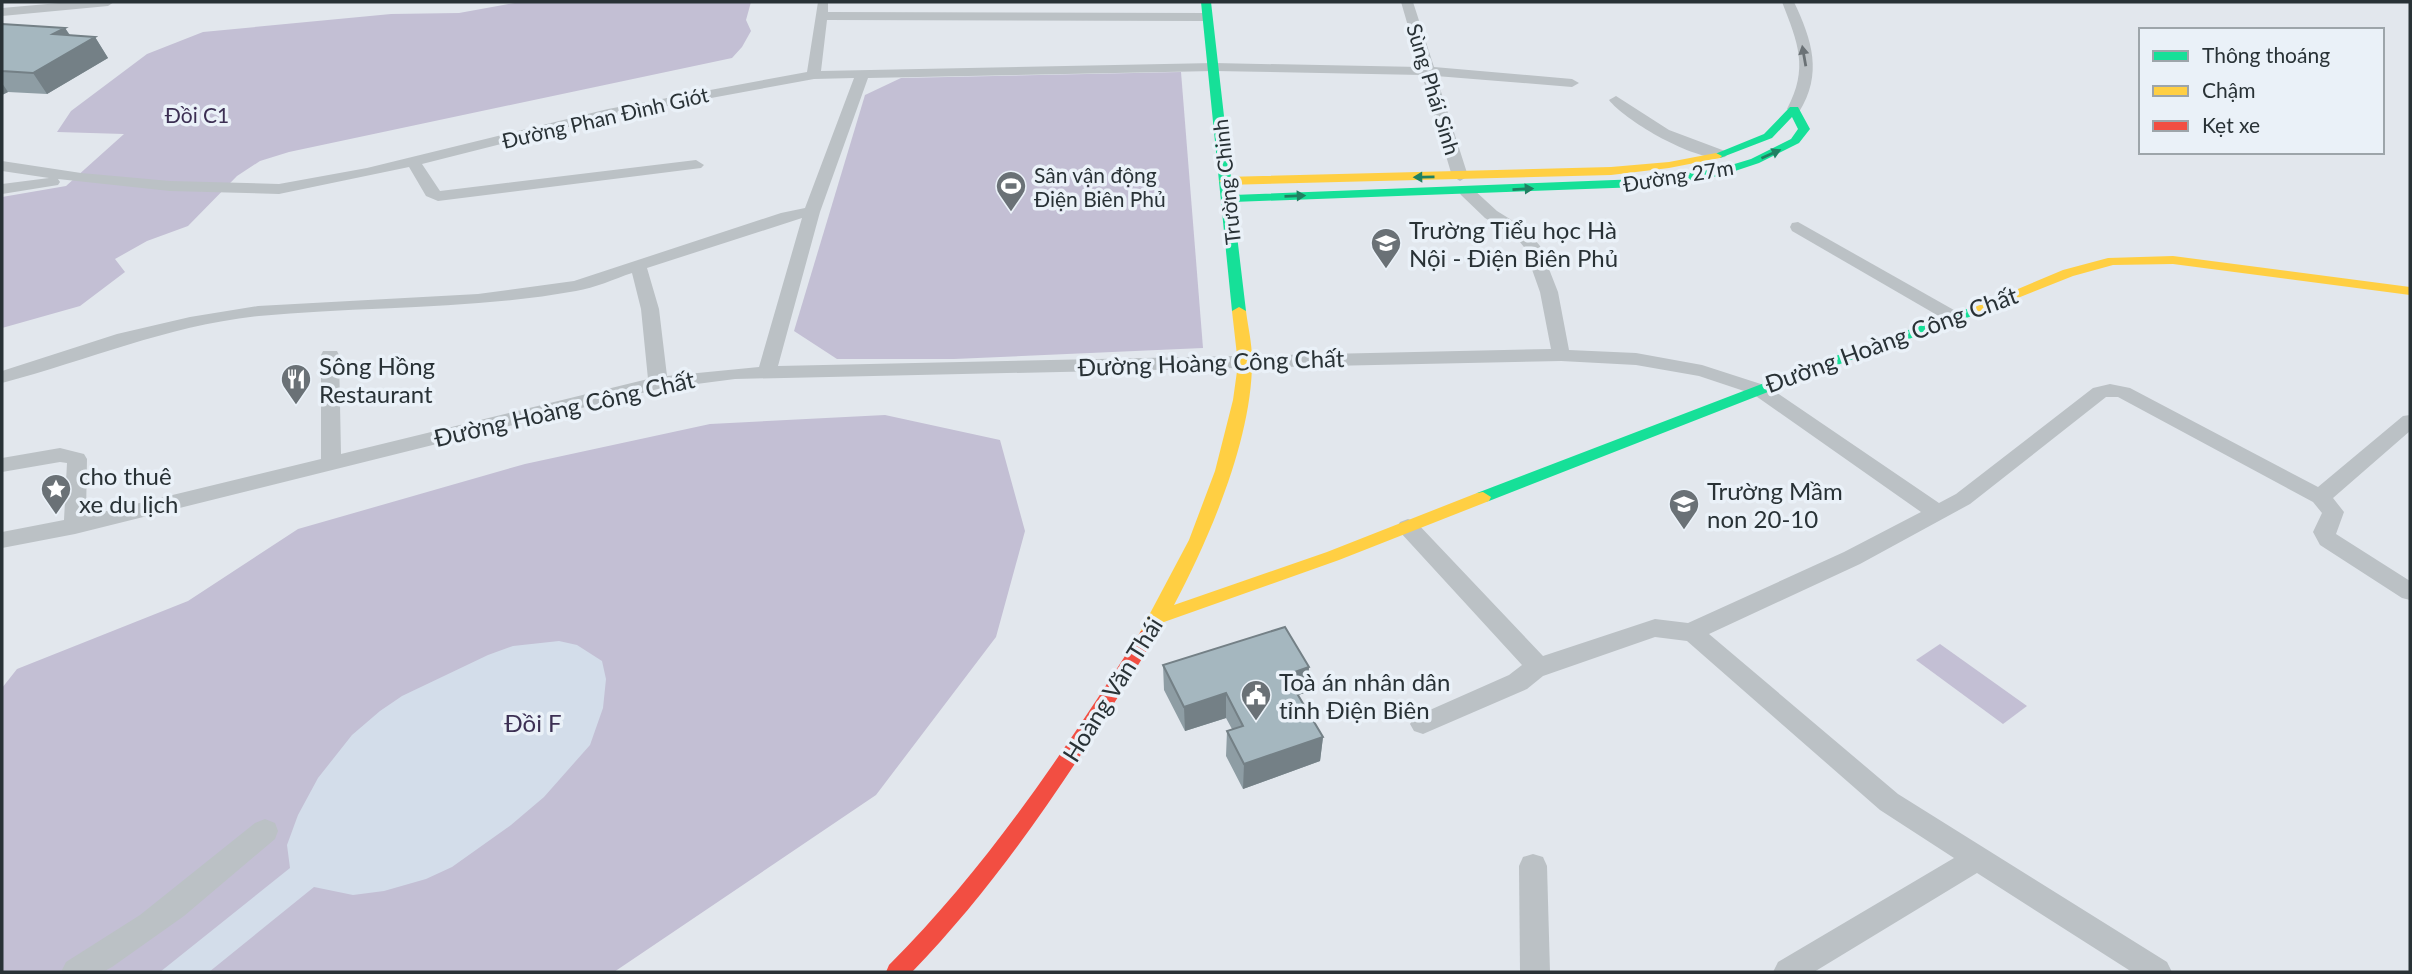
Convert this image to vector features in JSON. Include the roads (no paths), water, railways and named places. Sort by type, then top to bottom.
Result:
[{"type":"street","points":[[2,12],[108,2]]},
{"type":"street","name":"Sùng Phái Sinh","points":[[1407,2],[1464,184]]},
{"type":"street","points":[[1788,2],[1798,22],[1806,64],[1806,83],[1794,109]]},
{"type":"street","points":[[814,75],[823,9],[1206,9]]},
{"type":"street","name":"Trường Chinh","points":[[1206,9],[1245,362]]},
{"type":"street","name":"Đường Phan Đình Giót","points":[[2,166],[81,178],[182,187],[279,189],[413,162],[608,113],[814,75],[1214,67],[1427,71],[1572,83]]},
{"type":"street","points":[[767,373],[812,212],[863,73]]},
{"type":"street","points":[[1616,100],[1634,118],[1696,148],[1720,154]]},
{"type":"street","name":"Đường 27m","points":[[1225,181],[1363,178],[1464,184],[1640,183],[1720,172],[1755,161],[1796,141],[1804,129],[1794,109],[1781,125],[1765,138],[1720,154],[1680,163],[1611,171],[1464,184],[1368,194],[1227,199]]},
{"type":"street","points":[[413,162],[432,193],[438,196],[696,164]]},
{"type":"street","points":[[2,189],[81,178]]},
{"type":"street","points":[[1363,178],[1368,194]]},
{"type":"street","points":[[1464,184],[1481,207],[1529,241],[1550,295],[1560,355]]},
{"type":"street","points":[[2,377],[124,338],[190,322],[258,311],[478,299],[577,286],[787,216],[812,212]]},
{"type":"street","points":[[1798,227],[1955,318]]},
{"type":"street","name":"Đường Hoàng Công Chất","points":[[2,540],[75,526],[658,383],[767,373],[1560,355],[1636,359],[1702,371],[1760,390],[2068,273],[2113,261],[2141,259],[2251,269],[2410,291]]},
{"type":"street","points":[[638,267],[645,282],[652,313],[658,383]]},
{"type":"street","points":[[330,355],[331,462]]},
{"type":"street","name":"Hoàng Văn Thái","points":[[897,972],[918,952],[988,869],[1066,764],[1159,617],[1196,543],[1215,492],[1231,434],[1245,362]]},
{"type":"street","points":[[1159,617],[1408,527],[1760,390],[1937,512]]},
{"type":"street","points":[[2157,972],[1889,802],[1697,638],[1697,629],[1852,558],[1963,499],[2100,392],[2110,390],[2123,392],[2320,497],[2333,512],[2324,532],[2328,539],[2410,592]]},
{"type":"street","points":[[2320,497],[2410,421]]},
{"type":"street","points":[[2,465],[60,455],[77,458],[75,526]]},
{"type":"street","points":[[1408,527],[1538,667]]},
{"type":"street","points":[[1423,724],[1518,682],[1538,667],[1655,628],[1696,633]]},
{"type":"street","points":[[76,972],[100,959],[201,886],[265,831]]},
{"type":"street","points":[[1788,972],[1977,858]]},
{"type":"street","points":[[1533,866],[1535,972]]},
{"type":"place","name":"Sân vận động Điện Biên Phủ","points":[[1011,213]]},
{"type":"place","name":"Trường Tiểu học Hà Nội - Điện Biên Phủ","points":[[1386,270]]},
{"type":"place","name":"Sông Hồng Restaurant","points":[[296,406]]},
{"type":"place","name":"cho thuê xe du lịch","points":[[56,516]]},
{"type":"place","name":"Trường Mầm non 20-10","points":[[1684,531]]},
{"type":"place","name":"Toà án nhân dân tỉnh Điện Biên","points":[[1256,722]]},
{"type":"park label","name":"Đồi C1","points":[[197,114]]},
{"type":"park label","name":"Đồi F","points":[[533,722]]}]
